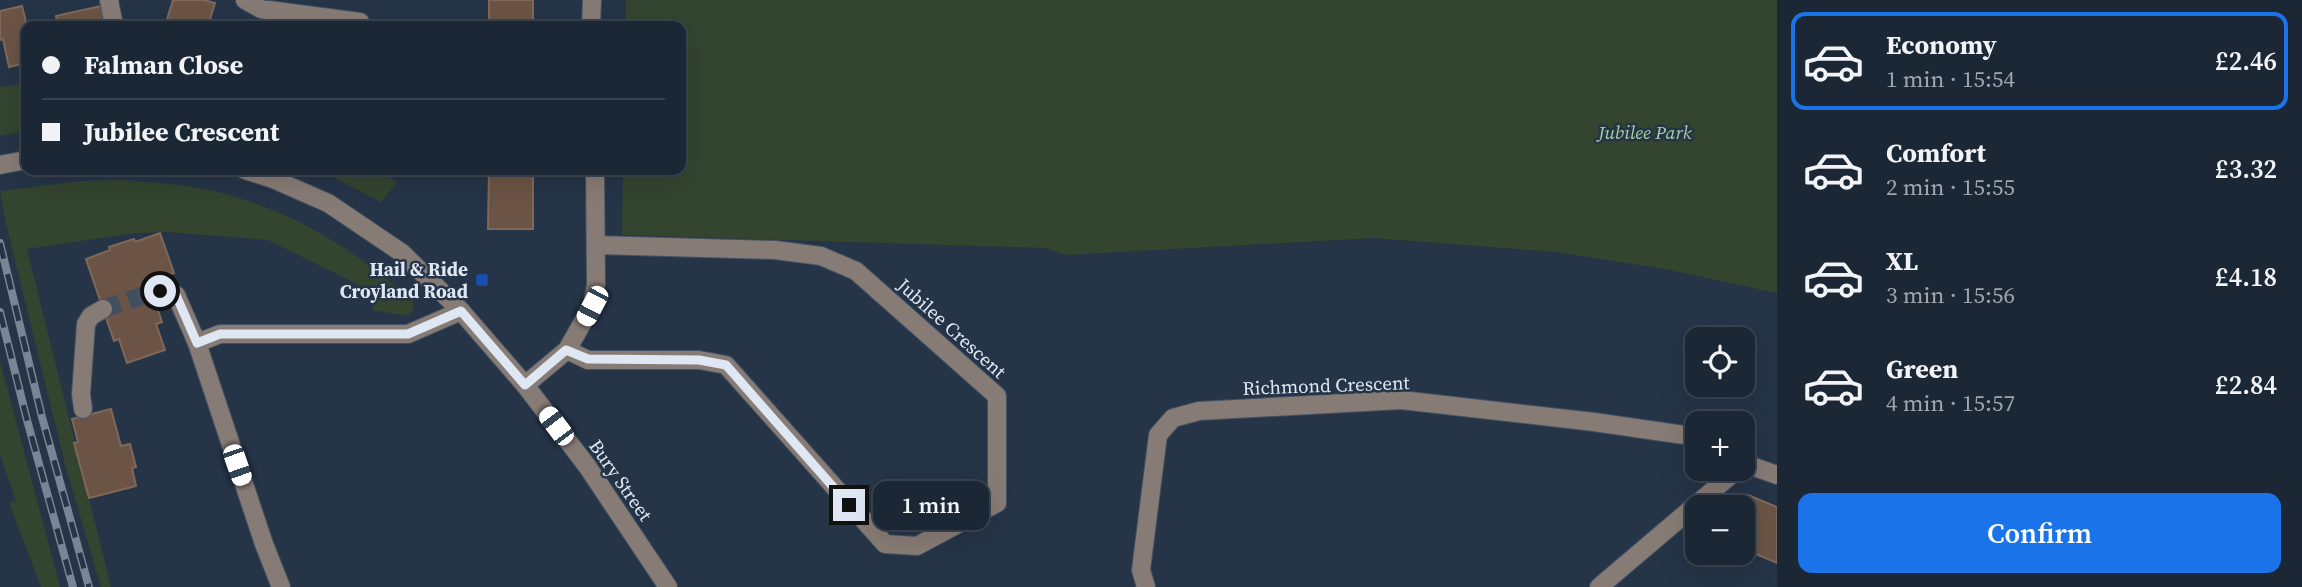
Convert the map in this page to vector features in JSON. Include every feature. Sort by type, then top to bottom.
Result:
[{"type":"street","points":[[109,0],[113,21]]},
{"type":"street","points":[[245,0],[261,9],[352,21]]},
{"type":"street","points":[[591,21],[592,0]]},
{"type":"street","points":[[0,165],[21,161]]},
{"type":"street","name":"Bury Street","points":[[261,175],[328,203],[402,253],[461,311],[525,385],[586,466],[668,587]]},
{"type":"street","points":[[525,385],[566,350],[592,306],[596,284],[596,175]]},
{"type":"street","name":"Jubilee Crescent","points":[[566,350],[588,359],[699,360],[726,365],[885,544],[917,546],[997,503],[997,396],[856,271],[821,256],[775,250],[596,245]]},
{"type":"street","points":[[151,293],[168,291],[176,295],[197,343],[259,531],[281,587]]},
{"type":"street","points":[[83,409],[81,394],[86,324],[91,316],[103,309]]},
{"type":"street","points":[[197,343],[220,334],[408,334],[461,311]]},
{"type":"street","name":"Richmond Crescent","points":[[1146,587],[1141,569],[1158,435],[1173,418],[1199,411],[1401,400],[1685,435]]},
{"type":"street","points":[[1755,468],[1777,475]]},
{"type":"street","points":[[1599,587],[1724,481]]},
{"type":"green space","name":"Jubilee Park","points":[[626,0],[1777,0],[1777,293],[1664,269],[1556,252],[1373,238],[1066,255],[1045,248],[622,235],[623,175],[686,175],[686,21],[626,21]]},
{"type":"green space","points":[[21,84],[21,132],[0,136],[0,87]]},
{"type":"green space","points":[[329,175],[386,175],[397,182],[381,202]]},
{"type":"green space","points":[[124,180],[214,191],[295,220],[369,265],[413,301],[413,310],[408,316],[372,310],[373,292],[268,240],[166,232],[135,233],[27,249],[111,587],[101,587],[66,468],[0,191],[81,181]]},
{"type":"green space","points":[[0,361],[60,587],[41,587],[9,503],[16,501],[0,454]]},
{"type":"building","points":[[173,0],[204,0],[215,3],[210,21],[167,21]]},
{"type":"building","points":[[489,0],[533,0],[533,21],[489,21]]},
{"type":"building","points":[[22,6],[26,21],[21,21],[21,64],[9,67],[3,39],[0,40],[0,11]]},
{"type":"building","points":[[101,6],[104,21],[57,21],[56,16]]},
{"type":"building","points":[[489,175],[533,175],[533,229],[488,229]]},
{"type":"building","points":[[160,233],[174,273],[148,281],[162,322],[156,324],[165,350],[127,363],[119,339],[114,341],[86,259],[110,250],[109,247]]},
{"type":"building","points":[[111,409],[121,446],[130,444],[136,467],[132,468],[136,486],[89,498],[74,443],[78,442],[72,419]]},
{"type":"building","points":[[1755,498],[1777,507],[1777,563],[1755,554]]},
{"type":"tunnel","points":[[103,309],[151,293]]},
{"type":"railway","points":[[0,243],[42,417],[89,587]]},
{"type":"railway","points":[[0,312],[73,587]]},
{"type":"place","name":"Hail & Ride Croyland Road","points":[[482,280]]},
{"type":"route","points":[[160,291],[176,295],[197,343],[220,334],[408,334],[461,311],[525,385],[566,350],[588,359],[699,360],[726,365],[849,505]]}]
